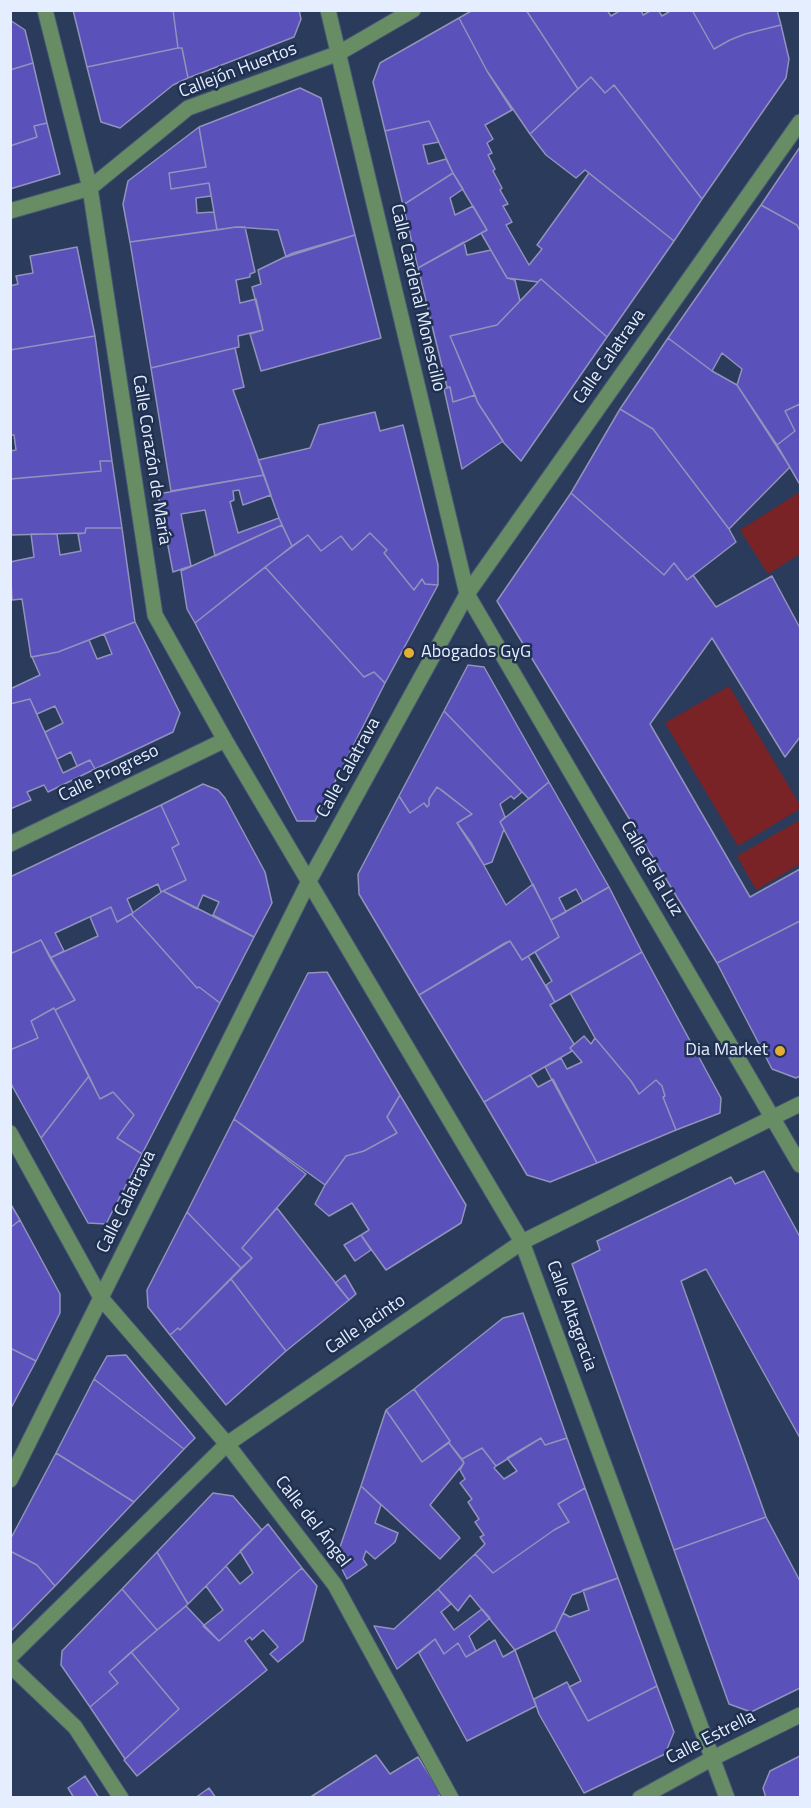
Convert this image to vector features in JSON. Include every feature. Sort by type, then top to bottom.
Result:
[{"type":"street","name":"Calle Corazón de María","points":[[45,10],[90,188],[156,615],[225,740],[309,881]]},
{"type":"street","name":"Calle Cardenal Monescillo","points":[[328,10],[467,594]]},
{"type":"street","name":"Callejón Huertos","points":[[90,188],[188,108],[339,53],[413,10]]},
{"type":"street","name":"Calle Calatrava","points":[[10,1480],[309,881],[467,594],[801,122]]},
{"type":"street","points":[[10,211],[90,188]]},
{"type":"street","name":"Calle de la Luz","points":[[467,594],[801,1166]]},
{"type":"street","name":"Calle Progreso","points":[[10,844],[225,740]]},
{"type":"street","name":"Calle Altagracia","points":[[309,881],[522,1242],[727,1797]]},
{"type":"street","name":"Calle Jacinto","points":[[10,1657],[227,1444],[522,1242],[801,1104]]},
{"type":"street","name":"Calle del Ángel","points":[[10,1133],[101,1298],[227,1444],[335,1584],[451,1797]]},
{"type":"street","points":[[10,1665],[75,1726],[121,1797]]},
{"type":"street","name":"Calle Estrella","points":[[640,1797],[801,1715]]},
{"type":"shaded area","points":[[800,492],[800,554],[768,574],[740,530]]},
{"type":"shaded area","points":[[729,686],[800,805],[800,809],[738,846],[665,723]]},
{"type":"shaded area","points":[[800,820],[800,864],[756,890],[737,856]]},
{"type":"building","points":[[73,10],[173,10],[178,48],[87,67]]},
{"type":"building","points":[[173,10],[299,10],[301,19],[294,37],[188,78],[182,48],[178,48]]},
{"type":"building","points":[[473,10],[526,10],[578,89],[530,134],[487,71],[459,18]]},
{"type":"building","points":[[526,10],[607,10],[611,16],[621,10],[641,10],[643,15],[652,10],[658,10],[662,16],[672,10],[692,10],[714,49],[745,34],[781,25],[789,59],[786,78],[702,199],[614,85],[605,93],[591,77],[578,89]]},
{"type":"building","points":[[692,10],[777,10],[781,25],[745,34],[714,49]]},
{"type":"building","points":[[459,18],[487,71],[512,110],[485,125],[493,139],[487,143],[492,153],[488,155],[502,188],[500,190],[508,204],[503,206],[512,222],[506,225],[529,265],[542,249],[537,245],[589,173],[674,241],[607,337],[541,279],[538,282],[507,278],[481,233],[487,230],[453,173],[429,121],[385,131],[373,82],[380,63]]},
{"type":"building","points":[[10,20],[25,30],[33,63],[10,70]]},
{"type":"building","points":[[182,48],[188,78],[173,85],[120,128],[101,122],[87,67]]},
{"type":"building","points":[[33,63],[47,123],[34,126],[37,137],[10,146],[10,70]]},
{"type":"building","points":[[591,77],[605,93],[614,85],[702,199],[674,241],[585,170],[576,178],[546,155],[530,134]]},
{"type":"building","points":[[300,88],[321,98],[355,235],[286,257],[278,230],[236,227],[217,230],[209,183],[171,189],[169,173],[206,167],[199,127]]},
{"type":"building","points":[[429,121],[439,142],[423,145],[428,164],[446,159],[453,173],[403,205],[385,131]]},
{"type":"building","points":[[47,123],[60,174],[10,189],[10,146],[37,137],[34,126]]},
{"type":"building","points":[[199,127],[206,167],[169,173],[171,189],[209,183],[211,196],[196,198],[197,213],[214,212],[217,230],[130,242],[123,204],[128,181]]},
{"type":"building","points":[[800,147],[800,231],[797,225],[761,205]]},
{"type":"building","points":[[453,173],[463,189],[450,198],[455,215],[473,206],[487,230],[418,268],[403,205]]},
{"type":"building","points":[[761,205],[797,225],[800,231],[800,404],[785,411],[795,431],[777,445],[737,385],[742,369],[722,353],[712,371],[668,338]]},
{"type":"building","points":[[245,227],[255,272],[250,274],[250,277],[236,280],[240,303],[256,299],[263,330],[238,336],[239,347],[151,368],[130,242]]},
{"type":"building","points":[[355,235],[381,338],[261,371],[250,334],[263,330],[252,287],[261,284],[258,270],[293,253]]},
{"type":"building","points":[[464,242],[467,255],[491,250],[507,278],[515,280],[520,301],[497,325],[450,336],[475,395],[453,402],[450,387],[447,387],[418,268]]},
{"type":"building","points":[[77,247],[95,336],[10,350],[10,286],[18,284],[16,276],[33,273],[30,256]]},
{"type":"building","points":[[541,279],[607,337],[521,461],[504,443],[478,403],[450,336],[497,325]]},
{"type":"building","points":[[95,336],[112,461],[100,461],[101,471],[11,479],[10,451],[16,450],[14,435],[10,435],[10,350]]},
{"type":"building","points":[[668,338],[712,371],[737,385],[790,467],[729,529],[653,429],[620,409]]},
{"type":"building","points":[[235,348],[244,387],[233,390],[264,475],[171,491],[151,368]]},
{"type":"building","points":[[450,387],[453,402],[475,395],[503,441],[462,469],[444,389]]},
{"type":"building","points":[[800,404],[799,483],[777,445],[795,431],[785,411]]},
{"type":"building","points":[[620,409],[653,429],[729,529],[736,542],[687,580],[674,563],[664,575],[571,493]]},
{"type":"building","points":[[375,412],[380,431],[403,425],[438,565],[438,585],[425,584],[422,579],[414,590],[384,553],[387,550],[370,533],[352,550],[341,536],[321,551],[308,535],[292,546],[279,518],[258,460],[310,448],[319,425]]},
{"type":"building","points":[[100,461],[112,461],[122,528],[86,528],[85,533],[10,535],[10,479],[101,471]]},
{"type":"building","points":[[264,475],[271,495],[243,505],[239,490],[233,491],[234,500],[230,502],[238,533],[279,518],[282,525],[215,556],[205,510],[181,514],[191,566],[173,572],[158,494]]},
{"type":"building","points":[[571,493],[664,575],[674,563],[687,580],[693,575],[716,607],[772,576],[800,628],[800,737],[785,757],[712,638],[650,724],[750,897],[800,869],[800,921],[717,963],[497,601]]},
{"type":"building","points":[[282,525],[292,546],[195,623],[187,609],[181,571]]},
{"type":"building","points":[[86,528],[122,528],[135,622],[58,652],[31,657],[22,599],[12,600],[10,562],[34,557],[31,534],[57,534],[60,555],[81,551],[78,534],[85,533]]},
{"type":"building","points":[[370,533],[387,550],[384,553],[414,590],[422,579],[425,584],[438,585],[385,683],[374,672],[364,677],[265,567],[308,535],[321,551],[341,536],[352,550]]},
{"type":"building","points":[[265,567],[364,677],[374,672],[385,683],[315,821],[297,821],[195,623]]},
{"type":"building","points":[[135,622],[180,713],[173,732],[95,769],[90,760],[77,766],[71,752],[57,759],[45,732],[63,723],[55,706],[37,714],[30,699],[10,704],[10,689],[40,675],[32,657],[58,652],[89,640],[97,659],[112,654],[104,634]]},
{"type":"building","points":[[468,665],[484,667],[549,782],[529,799],[444,711]]},
{"type":"building","points":[[30,699],[63,773],[90,760],[95,769],[48,792],[44,785],[27,792],[31,800],[10,809],[10,704]]},
{"type":"building","points":[[444,711],[522,792],[514,799],[511,796],[500,804],[505,817],[500,822],[504,829],[492,862],[484,865],[457,823],[472,814],[437,787],[427,807],[424,803],[410,813],[399,796]]},
{"type":"building","points":[[549,782],[609,887],[583,902],[576,889],[559,898],[566,912],[551,920],[500,822]]},
{"type":"building","points":[[203,784],[218,790],[225,798],[265,872],[272,903],[254,937],[213,915],[219,902],[203,895],[197,909],[163,891],[186,880],[172,848],[179,844],[161,805]]},
{"type":"building","points":[[437,787],[472,814],[457,823],[472,844],[506,905],[533,884],[559,937],[522,960],[510,941],[505,943],[419,995],[359,894],[358,874],[399,796],[410,813],[424,803],[427,807]]},
{"type":"building","points":[[161,805],[179,844],[172,848],[186,880],[161,892],[158,884],[127,899],[133,913],[117,922],[111,907],[55,933],[64,951],[50,958],[41,940],[10,954],[10,877]]},
{"type":"building","points":[[609,887],[642,952],[555,1002],[546,985],[552,981],[535,952],[559,937],[551,920]]},
{"type":"building","points":[[163,891],[254,937],[220,1003],[199,987],[197,988],[131,914]]},
{"type":"building","points":[[111,907],[117,922],[131,914],[197,988],[199,987],[220,1003],[142,1154],[117,1138],[134,1115],[113,1092],[100,1099],[55,1010],[75,1000],[50,958],[98,936],[90,917]]},
{"type":"building","points":[[800,921],[800,1076],[796,1078],[772,1069],[717,963]]},
{"type":"building","points":[[41,940],[75,1000],[55,1010],[54,1008],[31,1021],[38,1038],[10,1050],[10,954]]},
{"type":"building","points":[[510,941],[522,960],[528,956],[555,1002],[550,1005],[574,1044],[570,1048],[572,1051],[484,1102],[419,995]]},
{"type":"building","points":[[642,952],[721,1098],[720,1113],[676,1130],[663,1097],[665,1096],[662,1086],[656,1080],[639,1094],[595,1038],[570,993]]},
{"type":"building","points":[[327,972],[400,1095],[387,1117],[397,1133],[364,1151],[346,1156],[325,1185],[234,1119],[308,973]]},
{"type":"building","points":[[54,1008],[89,1076],[41,1138],[10,1082],[10,1050],[38,1038],[31,1021]]},
{"type":"building","points":[[584,1036],[591,1044],[595,1038],[639,1094],[656,1080],[662,1086],[665,1096],[663,1097],[676,1130],[597,1163],[545,1067],[561,1058],[567,1069],[582,1062],[570,1048]]},
{"type":"building","points":[[530,1075],[538,1087],[553,1079],[597,1163],[550,1182],[527,1175],[484,1102]]},
{"type":"building","points":[[89,1076],[100,1099],[113,1092],[134,1115],[117,1138],[142,1154],[106,1224],[88,1223],[41,1138]]},
{"type":"building","points":[[400,1095],[466,1205],[461,1223],[386,1270],[361,1235],[369,1230],[352,1203],[329,1216],[315,1204],[325,1185],[346,1156],[364,1151],[397,1133],[387,1117]]},
{"type":"building","points":[[234,1119],[306,1174],[242,1248],[252,1258],[241,1268],[187,1212]]},
{"type":"building","points":[[764,1171],[800,1237],[800,1438],[706,1269],[681,1281],[766,1517],[674,1550],[572,1264],[600,1250],[597,1241],[731,1177],[735,1184]]},
{"type":"building","points":[[10,1203],[20,1220],[10,1228]]},
{"type":"building","points":[[277,1208],[349,1300],[286,1351],[231,1279],[252,1258],[242,1248]]},
{"type":"building","points":[[187,1212],[241,1268],[180,1330],[178,1328],[170,1335],[148,1307],[147,1290]]},
{"type":"building","points":[[20,1220],[60,1294],[60,1313],[36,1361],[10,1348],[10,1228]]},
{"type":"building","points":[[361,1235],[371,1250],[355,1261],[344,1245]]},
{"type":"building","points":[[345,1275],[356,1294],[349,1300],[335,1283]]},
{"type":"building","points":[[231,1279],[286,1351],[226,1405],[170,1335],[178,1328],[180,1330]]},
{"type":"building","points":[[523,1313],[567,1438],[545,1445],[541,1438],[496,1466],[482,1448],[462,1459],[414,1389],[503,1318]]},
{"type":"building","points":[[10,1348],[36,1361],[10,1410]]},
{"type":"building","points":[[126,1355],[195,1438],[184,1449],[94,1379],[107,1356]]},
{"type":"building","points":[[94,1379],[184,1449],[134,1502],[56,1453]]},
{"type":"building","points":[[414,1389],[450,1441],[422,1462],[386,1410]]},
{"type":"building","points":[[386,1410],[422,1462],[449,1443],[464,1463],[430,1505],[460,1538],[440,1559],[361,1486]]},
{"type":"building","points":[[541,1438],[545,1445],[567,1438],[585,1488],[558,1504],[569,1522],[493,1573],[475,1554],[485,1544],[480,1537],[484,1535],[475,1522],[479,1519],[468,1502],[472,1499],[460,1483],[465,1479],[460,1470],[464,1463],[462,1459],[482,1448],[504,1479],[517,1471],[507,1458]]},
{"type":"building","points":[[56,1453],[134,1502],[55,1586],[37,1565],[10,1551],[10,1540]]},
{"type":"building","points":[[361,1486],[381,1505],[375,1523],[398,1533],[395,1542],[375,1559],[366,1551],[363,1559],[367,1565],[347,1579],[341,1567],[339,1550]]},
{"type":"building","points":[[585,1488],[618,1578],[572,1595],[555,1630],[515,1650],[470,1595],[458,1611],[438,1589],[475,1554],[493,1573],[569,1522],[558,1504]]},
{"type":"building","points":[[213,1493],[233,1496],[262,1530],[188,1604],[157,1552]]},
{"type":"building","points":[[766,1517],[800,1581],[800,1688],[751,1712],[729,1704],[674,1550]]},
{"type":"building","points":[[268,1524],[302,1568],[219,1641],[203,1626],[223,1610],[206,1586],[226,1566],[240,1584],[253,1573],[240,1551]]},
{"type":"building","points":[[10,1551],[37,1565],[55,1586],[10,1632]]},
{"type":"building","points":[[157,1552],[188,1604],[157,1630],[122,1589]]},
{"type":"building","points":[[302,1568],[317,1586],[303,1641],[278,1662],[270,1654],[278,1647],[263,1630],[252,1640],[250,1637],[245,1641],[267,1670],[137,1776],[124,1760],[179,1709],[131,1652],[186,1606],[219,1641]]},
{"type":"building","points":[[618,1578],[657,1686],[588,1721],[569,1687],[581,1681],[555,1630],[563,1613],[570,1617],[589,1610],[583,1590]]},
{"type":"building","points":[[122,1589],[157,1630],[109,1672],[118,1683],[90,1707],[61,1665],[62,1651]]},
{"type":"building","points":[[438,1589],[451,1604],[441,1612],[454,1630],[482,1609],[490,1618],[469,1636],[476,1651],[466,1657],[458,1643],[444,1654],[435,1639],[397,1669],[374,1626],[394,1629]]},
{"type":"building","points":[[435,1639],[444,1654],[458,1643],[466,1657],[495,1640],[503,1657],[515,1650],[536,1706],[467,1741],[419,1653]]},
{"type":"building","points":[[131,1652],[179,1709],[125,1759],[90,1707],[118,1683],[109,1672]]},
{"type":"building","points":[[567,1682],[588,1721],[657,1686],[674,1732],[665,1754],[584,1793],[539,1714],[534,1699]]},
{"type":"building","points":[[376,1755],[390,1774],[418,1757],[441,1793],[437,1798],[309,1798]]},
{"type":"building","points":[[800,1756],[800,1798],[766,1798],[763,1788],[770,1771]]},
{"type":"building","points":[[85,1776],[99,1798],[74,1798],[68,1788]]},
{"type":"building","points":[[209,1788],[216,1798],[195,1798]]},
{"type":"place","name":"Abogados GyG","points":[[409,653]]},
{"type":"place","name":"Dia Market","points":[[780,1051]]}]
